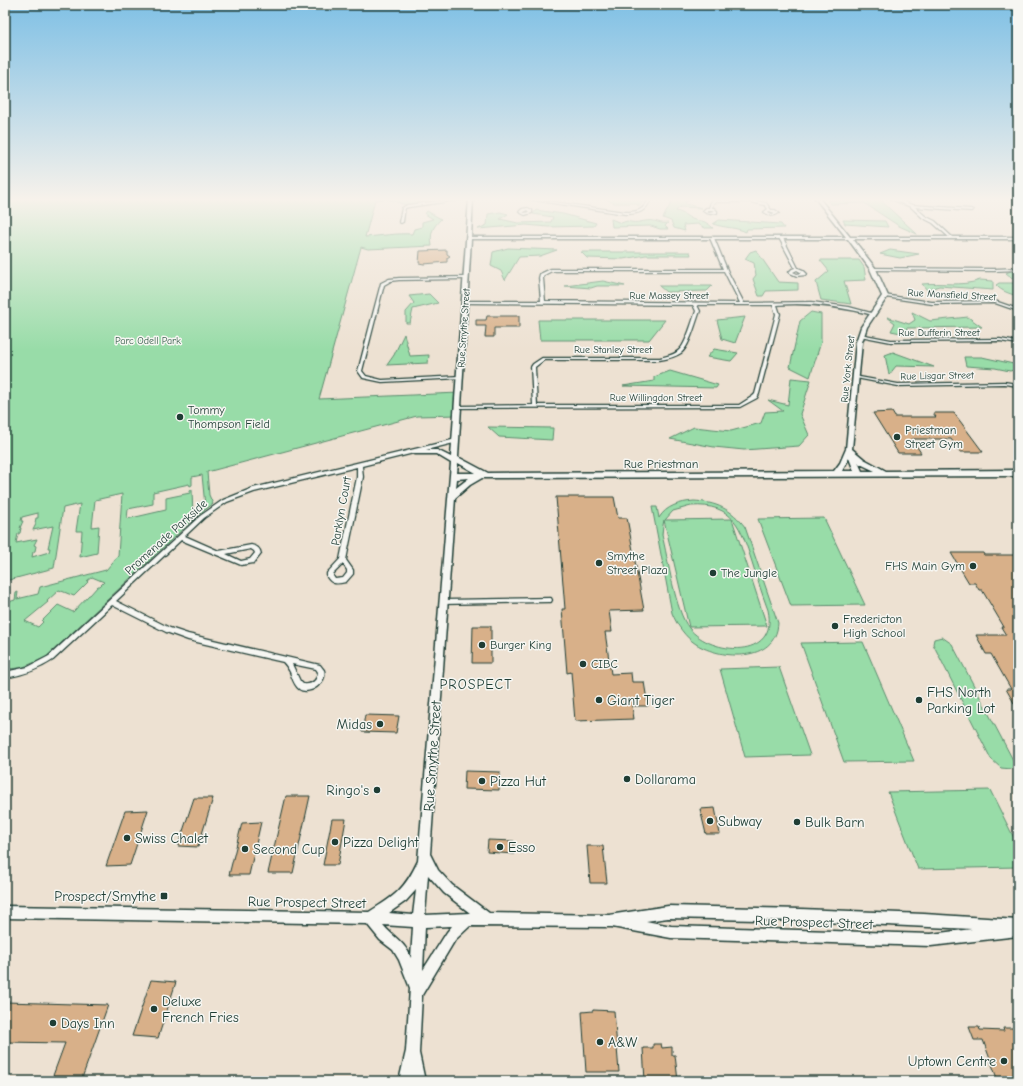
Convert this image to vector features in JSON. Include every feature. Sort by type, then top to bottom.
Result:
[{"type":"main road","name":"Rue Smythe Street","points":[[406,1081],[413,1051],[417,992],[419,921],[425,858],[452,476],[456,442],[467,249]]},
{"type":"main road","points":[[857,249],[873,269],[885,296]]},
{"type":"main road","name":"Rue York Street","points":[[859,474],[849,449],[861,335],[864,327],[885,296]]},
{"type":"main road","points":[[836,474],[843,464],[849,449],[861,462],[886,473]]},
{"type":"main road","points":[[414,452],[437,452],[486,476]]},
{"type":"main road","name":"Rue Priestman","points":[[452,476],[1018,473]]},
{"type":"main road","points":[[451,498],[463,485],[472,480],[486,476]]},
{"type":"main road","points":[[417,992],[397,946],[384,936],[370,918],[402,899],[414,883],[425,858]]},
{"type":"main road","points":[[425,858],[434,874],[448,889],[487,919]]},
{"type":"main road","name":"Rue Prospect Street","points":[[5,912],[370,918],[419,921],[487,919],[609,921],[671,932],[931,940],[1018,930]]},
{"type":"main road","name":"Rue Prospect Street","points":[[609,921],[668,912],[801,915],[924,920],[1018,926]]},
{"type":"main road","points":[[417,992],[451,936],[468,920]]},
{"type":"main road","name":"Rue Smythe Street","points":[[413,1051],[418,1081]]},
{"type":"street","points":[[716,249],[742,304]]},
{"type":"street","points":[[787,249],[797,269]]},
{"type":"street","points":[[873,269],[994,270],[1018,268]]},
{"type":"street","points":[[543,302],[542,274],[551,270],[725,270]]},
{"type":"street","points":[[460,377],[382,381],[365,377],[360,371],[382,284],[390,280],[399,279],[466,278]]},
{"type":"street","name":"Rue Mansfield Street","points":[[885,296],[932,303],[995,302],[1018,310]]},
{"type":"street","name":"Rue Massey Street","points":[[464,302],[695,304],[784,303],[830,305],[873,314]]},
{"type":"street","name":"Rue Stanley Street","points":[[535,406],[533,368],[534,365],[542,359],[660,359],[674,355],[682,351],[685,346],[698,311],[695,304]]},
{"type":"street","name":"Rue Willingdon Street","points":[[458,407],[740,406],[755,397],[757,394],[778,314],[775,304]]},
{"type":"street","name":"Rue Dufferin Street","points":[[861,335],[891,341],[1000,340],[1018,343]]},
{"type":"street","name":"Rue Lisgar Street","points":[[856,377],[898,385],[1004,383],[1018,385]]},
{"type":"street","name":"Promenade Parkside","points":[[5,674],[25,671],[46,661],[60,651],[181,537],[212,509],[225,501],[240,494],[456,442]]},
{"type":"street","name":"Parklyn Court","points":[[343,560],[360,477],[358,465]]},
{"type":"street","points":[[181,537],[241,563],[252,561],[258,554],[258,550],[251,547],[220,553]]},
{"type":"street","points":[[443,602],[549,600]]},
{"type":"street","points":[[111,602],[168,630],[188,637],[318,667],[321,672],[320,678],[316,684],[309,687],[303,687],[298,684],[294,677],[292,668],[285,660]]},
{"type":"green space","name":"Parc Odell Park","points":[[5,249],[361,249],[319,399],[459,393],[457,415],[417,416],[207,472],[209,495],[213,504],[198,515],[45,658],[21,668],[5,669],[5,603],[15,600],[16,593],[18,592],[17,599],[38,594],[40,587],[106,570],[118,556],[122,494],[95,500],[92,527],[99,526],[97,553],[80,557],[82,531],[76,531],[80,504],[63,508],[54,568],[5,581]],"holes":[[[202,475],[205,506],[193,516],[192,490],[190,490],[190,493],[166,498],[166,510],[127,519],[128,509],[153,504],[153,492],[189,484],[190,486],[192,485],[192,477]],[[38,513],[38,518],[36,518],[36,524],[33,530],[53,526],[48,548],[50,548],[49,552],[32,557],[33,552],[35,551],[36,546],[34,545],[37,539],[16,543],[23,521],[21,521],[22,517]],[[92,577],[104,582],[98,586],[73,612],[58,605],[38,627],[25,621],[48,602],[47,601],[59,590],[74,596]]]},
{"type":"green space","points":[[505,249],[557,250],[540,256],[519,257],[505,280],[501,271],[491,266],[493,252]]},
{"type":"green space","points":[[756,250],[778,282],[798,283],[798,290],[766,291],[763,296],[759,296],[753,279],[756,275],[754,263],[745,259],[750,252]]},
{"type":"green space","points":[[890,250],[919,254],[900,258],[880,254]]},
{"type":"green space","points":[[581,252],[690,252],[691,255],[646,255],[623,259],[587,258]]},
{"type":"green space","points":[[820,260],[859,260],[864,267],[866,280],[844,281],[851,304],[821,300],[816,282],[829,271]]},
{"type":"green space","points":[[1013,270],[1018,277],[1018,296],[1003,291],[996,285],[999,283],[1016,283],[1016,281],[1006,273]]},
{"type":"green space","points":[[980,280],[993,281],[993,290],[939,286],[927,290],[922,284],[959,284]]},
{"type":"green space","points":[[603,281],[625,286],[597,286],[591,288],[565,286]]},
{"type":"green space","points":[[659,286],[712,286],[707,291],[666,292]]},
{"type":"green space","points":[[429,294],[438,303],[413,309],[410,323],[406,323],[406,312],[414,303],[409,296]]},
{"type":"green space","points":[[811,312],[821,314],[821,342],[810,377],[790,367],[800,321]]},
{"type":"green space","points":[[912,312],[930,321],[968,317],[982,327],[906,328],[911,335],[891,331],[895,323],[887,317],[909,324],[915,320]]},
{"type":"green space","points":[[745,317],[735,343],[722,339],[717,320]]},
{"type":"green space","points":[[538,320],[665,320],[649,340],[540,340]]},
{"type":"green space","points":[[404,334],[410,356],[429,355],[428,363],[387,365],[394,355]]},
{"type":"green space","points":[[714,349],[738,353],[731,361],[707,357]]},
{"type":"green space","points":[[893,352],[934,367],[896,366],[889,375],[885,355]]},
{"type":"green space","points":[[964,357],[982,357],[1018,365],[1018,369],[1010,371],[995,368],[966,366]]},
{"type":"green space","points":[[670,371],[718,385],[716,388],[623,386],[654,381],[654,377]]},
{"type":"green space","points":[[791,378],[811,380],[800,414],[809,435],[799,446],[744,450],[714,447],[670,439],[694,427],[731,431],[761,423],[765,412],[783,411],[768,400],[788,405]]},
{"type":"green space","points":[[488,427],[553,428],[552,440],[499,437]]},
{"type":"green space","name":"The Jungle","points":[[694,501],[716,505],[729,511],[745,527],[778,623],[775,636],[768,645],[758,651],[732,655],[707,649],[688,638],[672,613],[652,507],[657,507],[659,518],[665,510],[674,505]],"holes":[[[691,506],[706,506],[726,513],[734,520],[744,538],[768,610],[769,626],[763,638],[754,645],[741,648],[727,648],[712,644],[699,637],[689,628],[680,610],[672,584],[662,535],[664,520],[689,627],[767,626],[732,519],[665,520],[673,511]]]},
{"type":"green space","points":[[824,518],[865,605],[791,606],[758,519]]},
{"type":"green space","points":[[942,637],[952,644],[1013,760],[1014,765],[1012,769],[1001,768],[991,759],[933,644],[934,639]]},
{"type":"green space","points":[[863,642],[914,761],[844,762],[801,643]]},
{"type":"green space","points":[[779,667],[810,755],[745,757],[720,669]]},
{"type":"green space","points":[[990,790],[1018,846],[1018,867],[918,869],[888,792]]},
{"type":"building","points":[[447,250],[447,254],[450,256],[447,258],[447,262],[419,263],[420,251]]},
{"type":"building","points":[[487,316],[519,316],[519,328],[494,328],[494,337],[485,337],[486,326],[476,326],[476,320],[486,320]]},
{"type":"building","points":[[892,412],[895,417],[936,417],[933,413],[954,413],[983,452],[960,452],[951,439],[912,439],[921,453],[898,453],[873,413]]},
{"type":"building","name":"Smythe Street Plaza","points":[[556,497],[614,497],[618,518],[627,518],[644,610],[609,611],[612,632],[605,632],[611,674],[631,673],[632,682],[644,682],[648,706],[632,706],[634,719],[575,721],[571,672],[567,673],[562,609],[565,609]]},
{"type":"building","points":[[951,553],[1018,555],[1018,710],[1006,689],[1011,689],[991,654],[986,654],[976,635],[1006,635],[1001,627],[1004,627],[982,590],[979,590],[975,583],[969,583]]},
{"type":"building","name":"Burger King","points":[[473,626],[491,626],[491,663],[472,663]]},
{"type":"building","name":"Midas","points":[[365,715],[399,716],[396,733],[362,732]]},
{"type":"building","name":"Pizza Hut","points":[[465,771],[500,772],[499,790],[464,789]]},
{"type":"building","points":[[286,796],[310,796],[293,873],[268,873]]},
{"type":"building","points":[[194,798],[213,798],[198,847],[178,846]]},
{"type":"building","name":"Subway","points":[[715,808],[720,834],[706,834],[700,809]]},
{"type":"building","name":"Swiss Chalet","points":[[148,810],[130,865],[106,866],[125,811]]},
{"type":"building","name":"Pizza Delight","points":[[332,819],[346,819],[338,865],[323,865]]},
{"type":"building","name":"Second Cup","points":[[261,822],[249,875],[229,875],[242,823]]},
{"type":"building","name":"Esso","points":[[488,840],[514,841],[514,854],[487,852]]},
{"type":"building","points":[[587,846],[603,846],[607,883],[590,883]]},
{"type":"building","name":"Deluxe French Fries","points":[[151,980],[176,982],[158,1038],[132,1036]]},
{"type":"building","name":"Days Inn","points":[[5,1002],[108,1005],[81,1081],[51,1081],[65,1043],[5,1042]]},
{"type":"building","name":"A&W","points":[[593,1010],[614,1011],[619,1072],[586,1072],[582,1012]]},
{"type":"building","name":"Uptown Centre","points":[[969,1027],[979,1027],[980,1030],[1004,1031],[1003,1028],[1013,1028],[1015,1032],[1018,1032],[1018,1081],[998,1081],[983,1040],[974,1040]]},
{"type":"building","points":[[653,1044],[661,1044],[662,1048],[672,1047],[672,1055],[675,1055],[678,1081],[645,1081],[643,1048],[653,1048]]},
{"type":"place","name":"Tommy Thompson Field","points":[[180,417]]},
{"type":"place","name":"Priestman Street Gym","points":[[897,437]]},
{"type":"place","name":"Smythe Street Plaza","points":[[599,563]]},
{"type":"place","name":"FHS Main Gym","points":[[973,566]]},
{"type":"place","name":"The Jungle","points":[[713,573]]},
{"type":"place","name":"Fredericton High School","points":[[835,626]]},
{"type":"place","name":"Burger King","points":[[482,645]]},
{"type":"place","name":"CIBC","points":[[583,664]]},
{"type":"place","name":"Giant Tiger","points":[[599,700]]},
{"type":"place","name":"FHS North Parking Lot","points":[[919,700]]},
{"type":"place","name":"Midas","points":[[380,724]]},
{"type":"place","name":"Dollarama","points":[[627,779]]},
{"type":"place","name":"Pizza Hut","points":[[482,781]]},
{"type":"place","name":"Ringo's","points":[[377,790]]},
{"type":"place","name":"Subway","points":[[710,821]]},
{"type":"place","name":"Bulk Barn","points":[[797,822]]},
{"type":"place","name":"Swiss Chalet","points":[[127,838]]},
{"type":"place","name":"Pizza Delight","points":[[335,842]]},
{"type":"place","name":"Esso","points":[[500,847]]},
{"type":"place","name":"Second Cup","points":[[245,849]]},
{"type":"place","name":"Prospect/Smythe","points":[[164,896]]},
{"type":"place","name":"Deluxe French Fries","points":[[154,1009]]},
{"type":"place","name":"Days Inn","points":[[53,1023]]},
{"type":"place","name":"A&W","points":[[600,1042]]},
{"type":"place","name":"Uptown Centre","points":[[1004,1061]]},
{"type":"district","name":"PROSPECT","points":[[476,684]]}]
